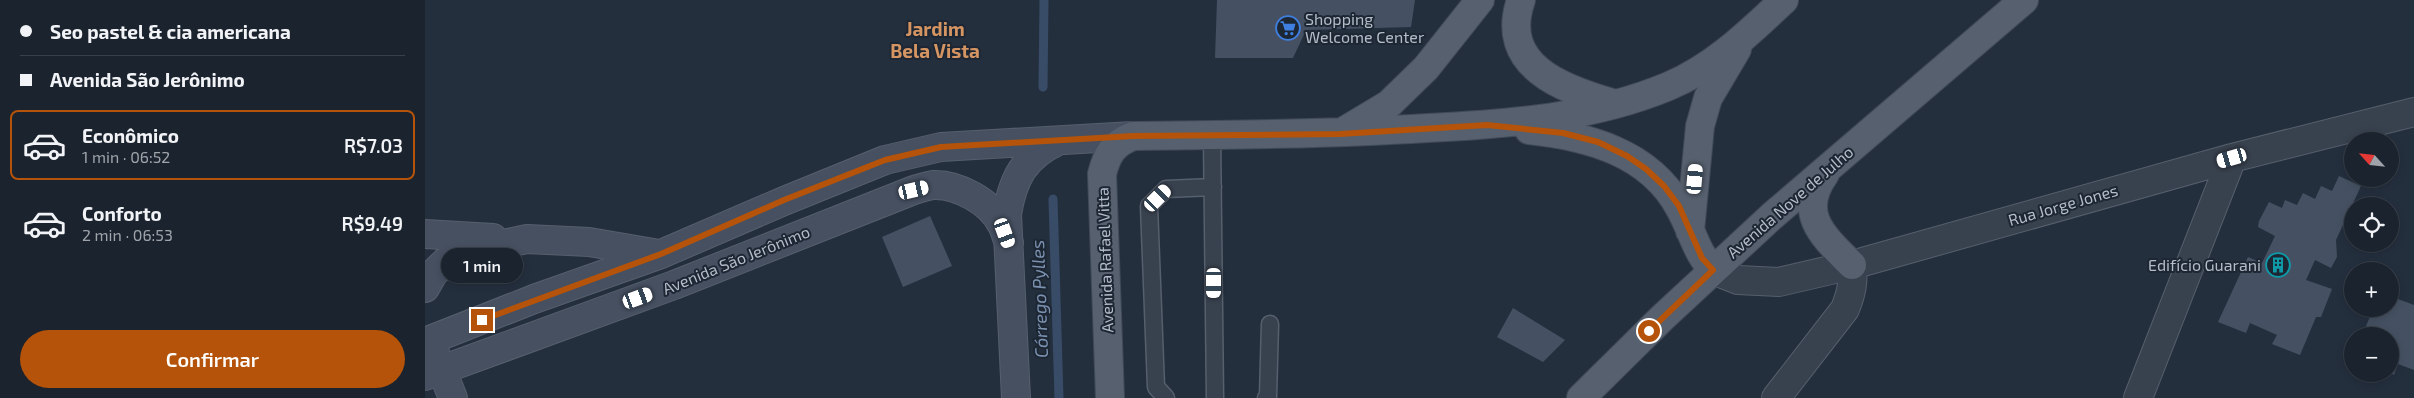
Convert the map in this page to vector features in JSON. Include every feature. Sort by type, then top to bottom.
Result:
[{"type":"main road","points":[[1340,134],[1389,104],[1426,68],[1480,0]]},
{"type":"main road","points":[[1521,0],[1517,29],[1522,51],[1535,68],[1555,83],[1577,93],[1614,104]]},
{"type":"main road","points":[[1690,233],[1700,126],[1708,98],[1723,69],[1778,0]]},
{"type":"main road","name":"Avenida São Jerônimo","points":[[1009,243],[1002,224],[990,209],[975,198],[953,188],[933,185],[914,190],[674,286],[433,373],[427,335],[661,254],[784,200],[885,160],[941,147],[1133,136],[1340,134],[1487,125],[1569,114],[1614,104],[1671,86],[1700,69],[1756,26],[1784,0]]},
{"type":"main road","points":[[1983,34],[2011,0]]},
{"type":"main road","points":[[1983,34],[2024,0]]},
{"type":"main road","name":"Avenida Nove de Julho","points":[[1581,398],[1713,270],[1983,34]]},
{"type":"main road","points":[[1487,125],[1563,133],[1598,142],[1627,156],[1664,186],[1679,206],[1702,258],[1713,270]]},
{"type":"main road","name":"Avenida Rafael Vitta","points":[[1110,398],[1102,174],[1111,150],[1120,142],[1133,136]]},
{"type":"main road","points":[[1016,398],[1007,214],[1011,194],[1019,174],[1031,157],[1043,148],[1062,140]]},
{"type":"main road","points":[[1832,164],[1815,194],[1814,220],[1822,234],[1852,265]]},
{"type":"main road","points":[[425,234],[527,240]]},
{"type":"main road","name":"Avenida São Jerônimo","points":[[425,288],[433,274],[445,262],[465,252],[527,240],[589,242],[661,254]]},
{"type":"main road","points":[[433,373],[453,398]]},
{"type":"street","name":"Rua Jorge Jones","points":[[1713,270],[1738,280],[1779,282],[1852,265],[2232,158],[2414,112]]},
{"type":"street","points":[[2138,398],[2232,158]]},
{"type":"street","points":[[1776,398],[1845,309],[1854,280],[1852,265]]},
{"type":"lane","points":[[1212,136],[1215,398]]},
{"type":"lane","points":[[1166,398],[1156,387],[1149,206],[1166,189],[1213,187]]},
{"type":"lane","points":[[1266,398],[1268,396],[1270,324]]},
{"type":"building","name":"Shopping Welcome Center","points":[[1217,0],[1415,0],[1411,27],[1306,30],[1293,58],[1215,58]]},
{"type":"building","name":"Edifício Guarani","points":[[2339,176],[2344,178],[2344,188],[2360,188],[2356,197],[2344,197],[2344,223],[2336,240],[2337,257],[2331,268],[2315,260],[2306,280],[2332,289],[2321,317],[2316,317],[2300,355],[2272,344],[2277,335],[2250,323],[2246,333],[2218,322],[2248,257],[2262,263],[2275,236],[2258,227],[2259,221],[2269,202],[2282,208],[2285,200],[2297,205],[2303,193],[2315,199],[2321,186],[2332,191]]},
{"type":"building","points":[[930,216],[952,266],[903,287],[882,237]]},
{"type":"building","points":[[2399,299],[2414,305],[2414,370],[2399,364],[2399,327],[2366,327],[2370,317],[2399,317]]},
{"type":"building","points":[[1513,308],[1565,340],[1543,362],[1497,337]]},
{"type":"waterway","name":"Córrego Pylles","points":[[1043,87],[1044,0]]},
{"type":"waterway","name":"Córrego Pylles","points":[[1053,199],[1059,398]]},
{"type":"place","name":"Shopping Welcome Center","points":[[1288,28]]},
{"type":"place","name":"Edifício Guarani","points":[[2278,265]]},
{"type":"district","name":"Jardim Bela Vista","points":[[935,40]]},
{"type":"route","points":[[482,320],[534,299],[661,254],[784,200],[885,160],[941,147],[1004,145],[1133,136],[1340,134],[1487,125],[1563,133],[1598,142],[1627,156],[1646,169],[1664,186],[1679,206],[1702,258],[1713,270],[1649,331]]}]
